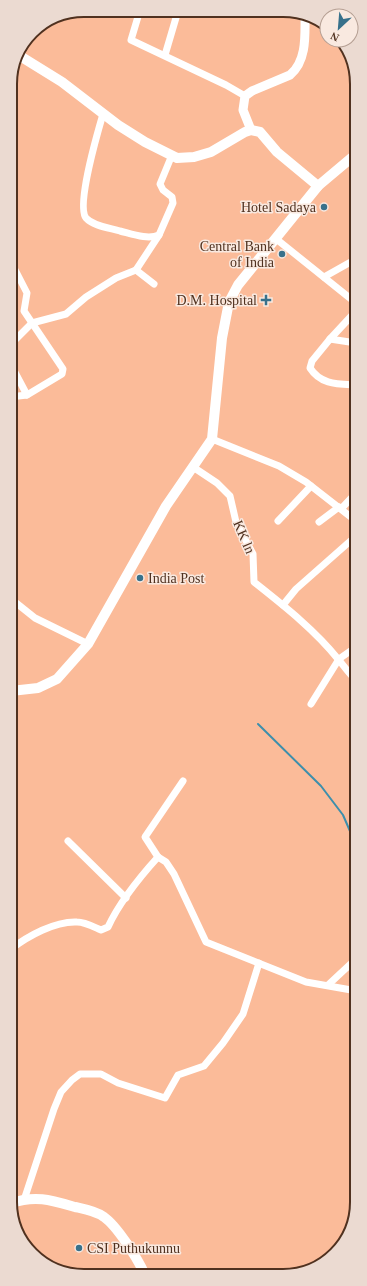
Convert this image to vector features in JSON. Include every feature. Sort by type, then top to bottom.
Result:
[{"type":"main road","points":[[23,58],[62,82],[104,114],[145,142],[172,155],[186,158],[211,152],[251,130],[260,132],[277,152],[318,186]]},
{"type":"main road","points":[[17,691],[38,688],[56,679],[88,644],[166,506],[212,439],[222,338],[229,302],[238,285],[318,186],[350,159]]},
{"type":"main road","points":[[17,1202],[24,1200],[51,1199],[88,1210],[104,1217],[139,1262],[142,1269]]},
{"type":"street","points":[[138,17],[132,40],[165,55],[245,96]]},
{"type":"street","points":[[165,55],[176,17]]},
{"type":"street","points":[[251,130],[243,110],[245,96],[252,91],[290,75],[295,71],[302,56],[305,21]]},
{"type":"street","points":[[104,114],[94,146],[83,213],[87,219],[95,224],[151,238],[159,235]]},
{"type":"street","points":[[17,338],[32,323],[66,314],[86,296],[116,278],[136,270],[159,235],[173,203],[170,195],[163,190],[160,184],[172,155]]},
{"type":"street","points":[[275,238],[350,297]]},
{"type":"street","points":[[324,277],[350,262]]},
{"type":"street","points":[[136,270],[154,284]]},
{"type":"street","points":[[17,274],[27,293],[24,311],[63,369],[62,374],[26,395],[17,396]]},
{"type":"street","points":[[350,318],[312,361],[310,368],[315,375],[330,384],[350,385]]},
{"type":"street","points":[[330,340],[350,342]]},
{"type":"street","points":[[17,377],[26,395]]},
{"type":"street","points":[[212,439],[279,466],[311,486],[350,516]]},
{"type":"street","name":"KK ln","points":[[193,467],[218,483],[230,496],[236,522],[253,554],[254,582],[283,605],[339,659],[344,668],[350,674]]},
{"type":"street","points":[[278,521],[311,486]]},
{"type":"street","points":[[319,522],[350,499]]},
{"type":"street","points":[[283,605],[296,589],[350,541]]},
{"type":"street","points":[[17,604],[35,618],[88,644]]},
{"type":"street","points":[[312,704],[339,659],[350,651]]},
{"type":"street","points":[[183,781],[145,836],[158,857],[166,862],[174,874],[206,942],[306,982],[350,989]]},
{"type":"street","points":[[68,841],[126,898]]},
{"type":"street","points":[[17,945],[52,927],[78,922],[101,930],[108,927],[141,875],[158,857]]},
{"type":"street","points":[[24,1200],[54,1109],[61,1092],[72,1080],[80,1074],[101,1074],[118,1083],[165,1098],[178,1075],[204,1066],[223,1043],[243,1014],[258,963]]},
{"type":"street","points":[[328,985],[350,965]]},
{"type":"waterway","points":[[258,724],[321,786],[343,815],[350,831]]},
{"type":"place","name":"Hotel Sadaya","points":[[324,207]]},
{"type":"place","name":"Central Bank of India","points":[[282,254]]},
{"type":"place","name":"D.M. Hospital","points":[[266,300]]},
{"type":"place","name":"India Post","points":[[140,578]]},
{"type":"place","name":"CSI Puthukunnu","points":[[79,1248]]}]
